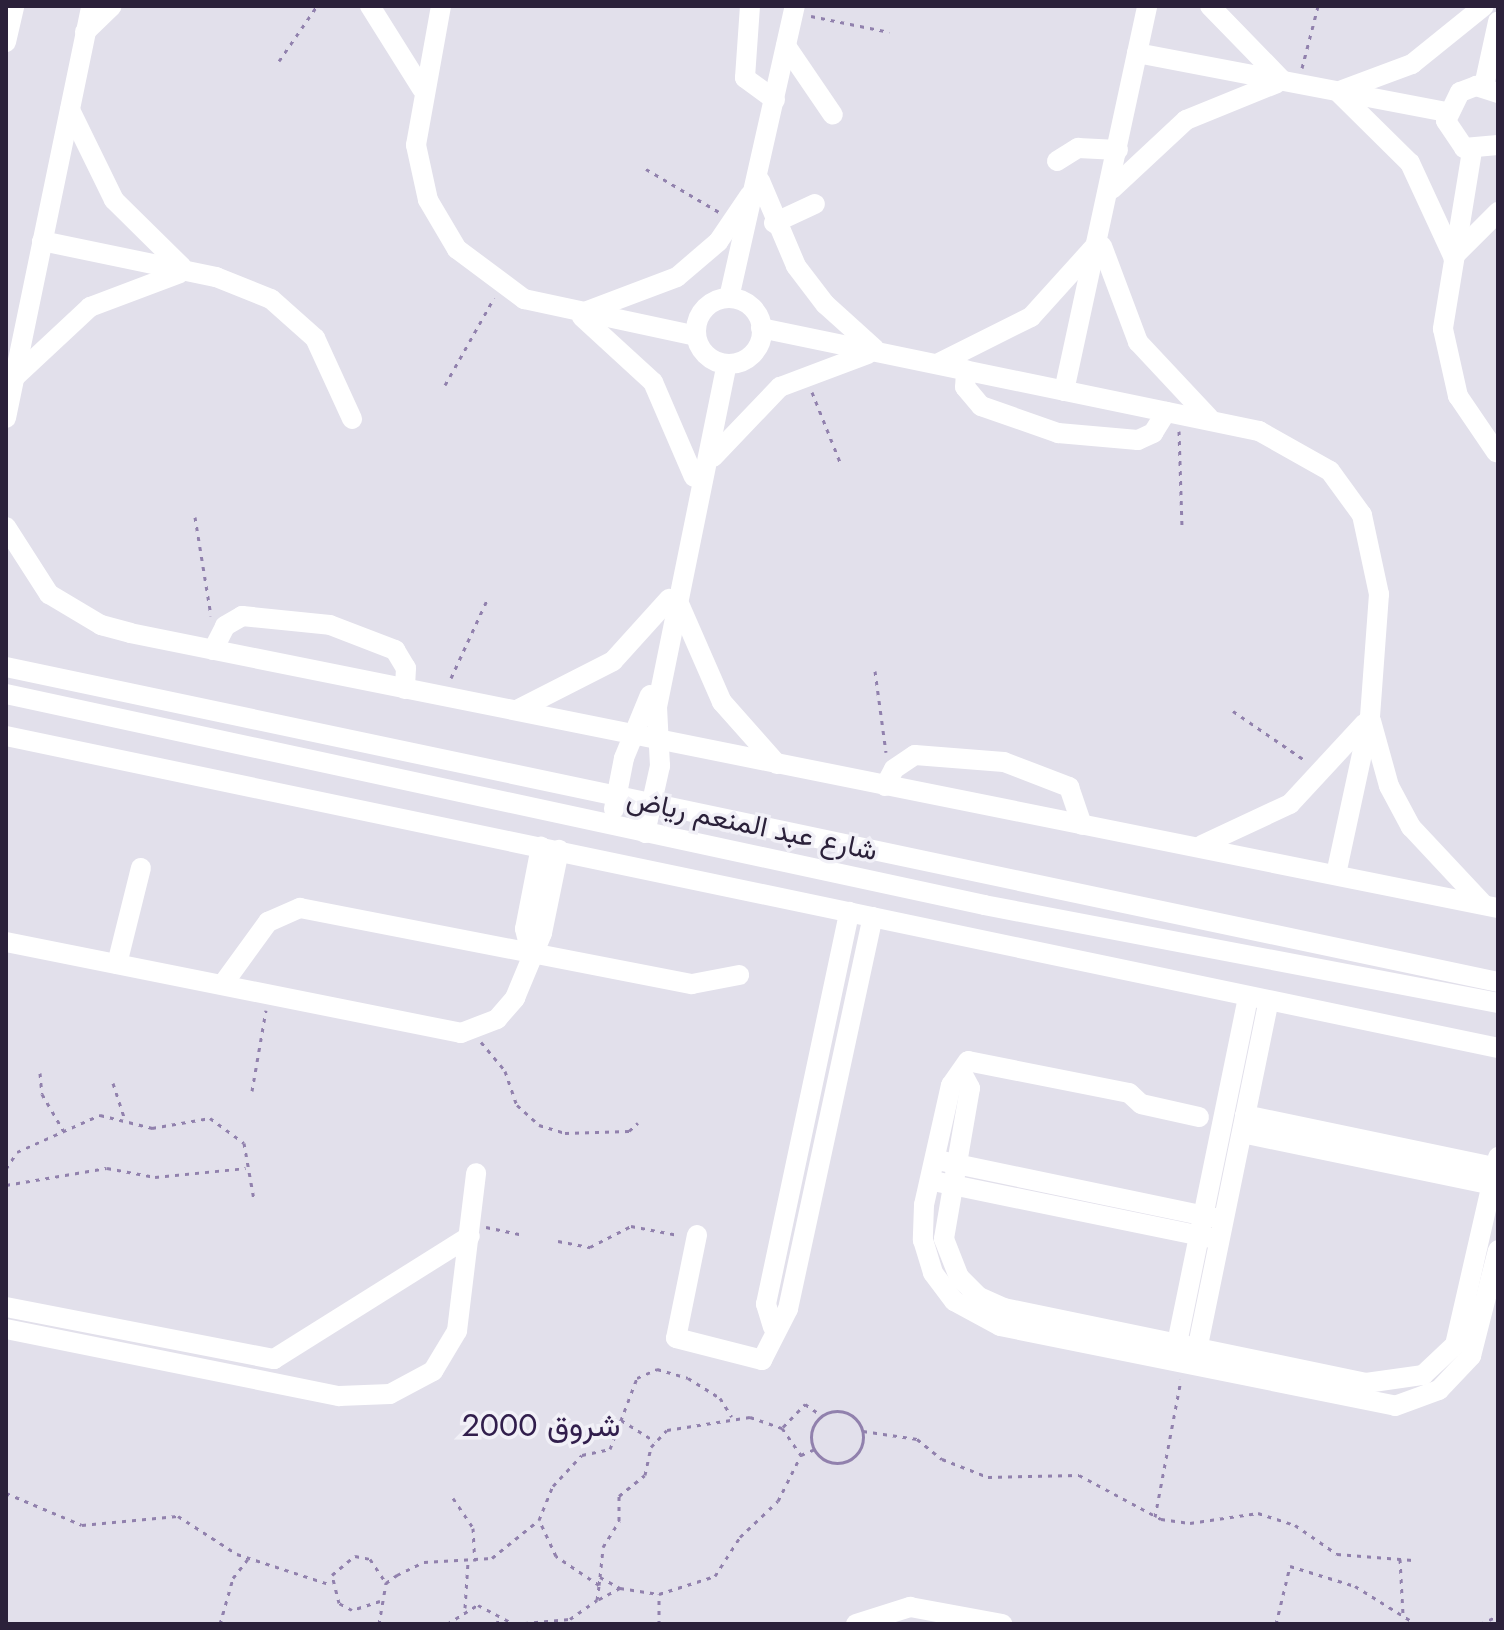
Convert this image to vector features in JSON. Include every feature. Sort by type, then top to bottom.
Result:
[{"type":"street","points":[[6,42],[14,6]]},
{"type":"street","points":[[6,418],[91,6]]},
{"type":"street","points":[[85,32],[112,6]]},
{"type":"street","points":[[370,6],[422,89]]},
{"type":"street","points":[[441,6],[422,89],[416,145],[428,200],[457,249],[500,287],[576,313],[696,336],[723,363]]},
{"type":"street","points":[[750,6],[745,78],[775,100]]},
{"type":"street","points":[[1069,392],[1147,6]]},
{"type":"street","points":[[1210,6],[1291,82]]},
{"type":"street","points":[[1336,91],[1412,64],[1484,6]]},
{"type":"street","points":[[794,9],[759,177],[741,227],[735,300],[761,328],[1259,431],[1309,454],[1362,515],[1379,594],[1370,717],[1336,874]]},
{"type":"street","points":[[1498,22],[1491,90],[1460,92],[1446,112],[1451,137],[1472,151],[1498,145]]},
{"type":"street","points":[[786,46],[833,115]]},
{"type":"street","points":[[1137,53],[1446,112]]},
{"type":"street","points":[[1110,192],[1186,120],[1291,82]]},
{"type":"street","points":[[1336,91],[1410,163],[1453,257]]},
{"type":"street","points":[[69,108],[114,200],[188,271]]},
{"type":"street","points":[[1057,161],[1078,148],[1118,150]]},
{"type":"street","points":[[1472,151],[1443,329],[1450,375],[1468,416],[1496,452]]},
{"type":"street","points":[[759,177],[774,223],[825,304],[879,352]]},
{"type":"street","points":[[774,223],[815,204]]},
{"type":"street","points":[[1453,257],[1498,212]]},
{"type":"street","points":[[576,313],[628,301],[677,277],[741,227]]},
{"type":"street","points":[[936,364],[1031,317],[1101,238]]},
{"type":"street","points":[[1101,238],[1114,292],[1138,342],[1172,386],[1214,422]]},
{"type":"street","points":[[42,241],[188,271],[244,286],[295,317],[332,363],[352,419]]},
{"type":"street","points":[[14,378],[90,307],[188,271]]},
{"type":"street","points":[[696,336],[704,310],[735,300]]},
{"type":"street","points":[[576,313],[653,382],[700,474]]},
{"type":"street","points":[[723,363],[753,354],[761,328]]},
{"type":"street","points":[[700,474],[737,424],[804,373],[879,352]]},
{"type":"street","points":[[645,833],[659,740],[657,707],[674,600],[723,363]]},
{"type":"street","points":[[966,370],[965,387],[981,406],[1058,433],[1138,440],[1153,433],[1172,413]]},
{"type":"street","points":[[6,527],[29,571],[73,612],[101,625],[777,764],[887,781],[1082,825],[1491,906]]},
{"type":"street","points":[[515,711],[613,661],[674,600]]},
{"type":"street","points":[[612,826],[617,796],[674,600]]},
{"type":"street","points":[[674,600],[715,690],[777,764]]},
{"type":"street","points":[[214,646],[242,616],[330,625],[395,650],[406,668],[405,689]]},
{"type":"street","name":"شارع عبد المنعم رياض","points":[[6,667],[1498,982]]},
{"type":"street","name":"شارع عبد المنعم رياض","points":[[6,694],[645,833],[1498,1003]]},
{"type":"street","points":[[1200,846],[1271,816],[1325,774],[1370,717]]},
{"type":"street","points":[[1370,717],[1405,818],[1491,906]]},
{"type":"street","points":[[6,736],[1498,1048]]},
{"type":"street","points":[[887,781],[915,755],[1004,762],[1069,787],[1082,825]]},
{"type":"street","points":[[6,942],[223,984],[447,1033],[474,1031],[515,998],[530,949],[542,933],[550,848]]},
{"type":"street","points":[[117,964],[141,868]]},
{"type":"street","points":[[223,984],[268,922],[300,908],[530,949],[692,984],[739,975]]},
{"type":"street","points":[[773,1327],[766,1304],[849,912]]},
{"type":"street","points":[[696,1236],[675,1333],[679,1343],[754,1363],[765,1357],[773,1327],[788,1309],[873,917]]},
{"type":"street","points":[[1212,1228],[1243,1124],[1258,999]]},
{"type":"street","points":[[1185,1358],[1258,999]]},
{"type":"street","points":[[1199,1117],[1141,1104],[1129,1093],[973,1060],[962,1073],[970,1088],[945,1162],[930,1181],[922,1222],[926,1257],[942,1288],[968,1312],[1000,1326],[1185,1358],[1366,1383],[1423,1375],[1461,1332],[1497,1173],[1243,1124]]},
{"type":"street","points":[[945,1162],[1212,1228]]},
{"type":"street","points":[[945,1162],[951,1185],[947,1253],[979,1297],[1185,1358],[1364,1404],[1425,1398],[1471,1356],[1498,1250]]},
{"type":"street","points":[[6,1307],[356,1398],[421,1381],[457,1331],[476,1173]]},
{"type":"street","points":[[930,1181],[1212,1228]]},
{"type":"street","points":[[6,1329],[222,1362],[285,1356],[470,1230]]},
{"type":"street","points":[[856,1624],[910,1607],[1002,1624]]},
{"type":"path","points":[[279,61],[317,6]]},
{"type":"path","points":[[1291,82],[1318,6]]},
{"type":"path","points":[[794,9],[889,32]]},
{"type":"path","points":[[646,169],[741,227]]},
{"type":"path","points":[[445,385],[500,287]]},
{"type":"path","points":[[804,373],[840,462]]},
{"type":"path","points":[[1172,413],[1182,527]]},
{"type":"path","points":[[195,517],[214,646]]},
{"type":"path","points":[[443,696],[488,598]]},
{"type":"path","points":[[875,671],[887,781]]},
{"type":"path","points":[[1233,711],[1325,774]]},
{"type":"path","points":[[252,1091],[269,994]]},
{"type":"path","points":[[474,1031],[530,1120],[565,1133],[629,1131],[638,1123]]},
{"type":"path","points":[[40,1073],[42,1094],[63,1130]]},
{"type":"path","points":[[113,1083],[125,1119]]},
{"type":"path","points":[[6,1169],[17,1152],[100,1115],[152,1128],[210,1118],[244,1143],[254,1200]]},
{"type":"path","points":[[6,1185],[107,1168],[155,1177],[246,1168]]},
{"type":"path","points":[[558,1241],[590,1247],[631,1226],[696,1236]]},
{"type":"path","points":[[470,1230],[520,1234]]},
{"type":"path","points":[[1155,1517],[1185,1358]]},
{"type":"path","points":[[386,1583],[424,1562],[492,1558],[539,1520],[553,1486],[582,1455],[607,1453],[637,1378],[657,1369],[705,1386],[732,1417]]},
{"type":"path","points":[[782,1428],[805,1404],[822,1416],[850,1414],[863,1431],[917,1439],[942,1459],[988,1477],[1079,1475],[1155,1517],[1190,1523],[1258,1513],[1295,1525],[1337,1554],[1413,1560]]},
{"type":"path","points":[[822,1416],[812,1435],[815,1449],[832,1462],[847,1461],[858,1453],[863,1431]]},
{"type":"path","points":[[597,1600],[619,1496],[645,1475],[655,1441],[667,1430],[732,1417],[782,1428],[801,1455]]},
{"type":"path","points":[[621,1420],[655,1441]]},
{"type":"path","points":[[600,1577],[620,1588],[659,1594],[701,1583],[726,1565],[740,1537],[778,1501],[801,1455],[815,1449]]},
{"type":"path","points":[[6,1493],[82,1525],[178,1516],[248,1559],[329,1584],[352,1610],[380,1601]]},
{"type":"path","points":[[453,1498],[473,1528],[475,1561]]},
{"type":"path","points":[[539,1520],[556,1556],[599,1585]]},
{"type":"path","points":[[329,1584],[341,1562],[355,1556],[381,1568],[386,1583],[380,1601],[379,1624]]},
{"type":"path","points":[[220,1624],[233,1578],[248,1559]]},
{"type":"path","points":[[1400,1559],[1403,1614]]},
{"type":"path","points":[[447,1624],[465,1608],[468,1561]]},
{"type":"path","points":[[1276,1624],[1290,1566],[1355,1586],[1416,1624]]},
{"type":"path","points":[[465,1608],[501,1617],[514,1624],[570,1621],[597,1600],[620,1588]]},
{"type":"path","points":[[659,1594],[659,1624]]},
{"type":"path","points":[[1480,1624],[1498,1616]]},
{"type":"path","points":[[496,1624],[501,1617]]},
{"type":"district","name":"شروق 2000","points":[[541,1425]]}]
